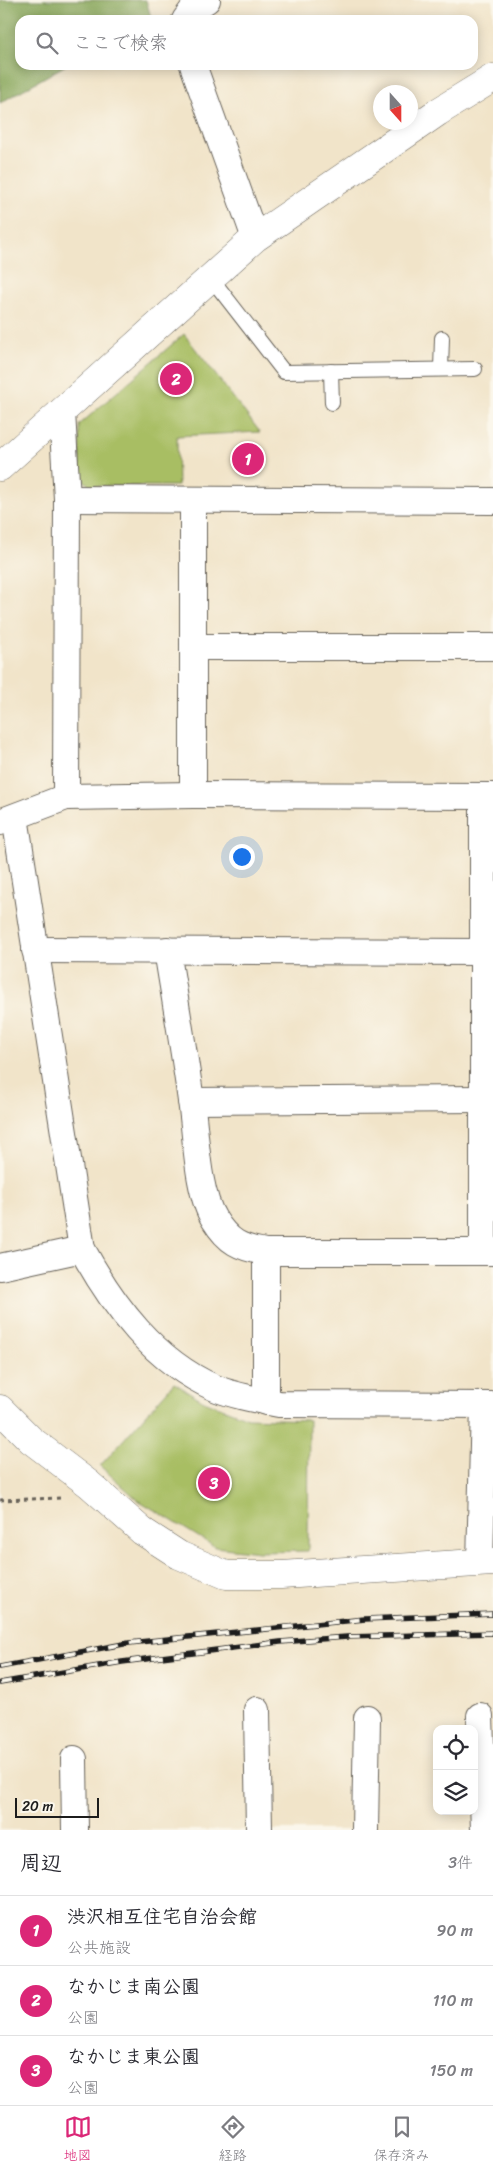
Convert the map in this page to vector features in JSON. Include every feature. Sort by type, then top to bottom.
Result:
[{"type":"street","points":[[189,15],[193,9],[208,0]]},
{"type":"street","points":[[195,70],[255,238]]},
{"type":"street","points":[[0,467],[255,238],[438,112],[493,78]]},
{"type":"street","points":[[62,412],[67,499],[66,797]]},
{"type":"street","points":[[67,499],[493,501]]},
{"type":"street","points":[[193,500],[193,795]]},
{"type":"street","points":[[193,646],[493,647]]},
{"type":"street","points":[[5,1420],[89,1484],[142,1531],[179,1555],[226,1575],[281,1575],[486,1563],[488,1405],[279,1404],[216,1388],[175,1365],[147,1340],[119,1310],[98,1278],[82,1249],[35,950],[8,820],[66,797],[193,795],[488,796],[483,952],[483,1099],[488,1252],[266,1252],[245,1249],[227,1236],[213,1218],[204,1194],[167,950]]},
{"type":"street","points":[[35,950],[483,952]]},
{"type":"street","points":[[191,1102],[483,1099]]},
{"type":"street","points":[[0,1267],[82,1249]]},
{"type":"street","points":[[266,1252],[266,1402]]},
{"type":"street","points":[[257,1710],[259,1830]]},
{"type":"street","points":[[480,1716],[484,1830]]},
{"type":"street","points":[[365,1830],[367,1718]]},
{"type":"street","points":[[74,1759],[75,1830]]},
{"type":"lane","points":[[210,278],[284,372],[475,369]]},
{"type":"lane","points":[[441,369],[442,338]]},
{"type":"lane","points":[[331,371],[332,403]]},
{"type":"path","points":[[0,1500],[60,1498],[89,1484]]},
{"type":"green space","points":[[0,0],[146,0],[150,15],[15,15],[15,70],[57,70],[0,103]]},
{"type":"green space","points":[[184,334],[260,432],[177,436],[178,486],[90,486],[80,477],[79,425]]},
{"type":"green space","points":[[174,1383],[204,1401],[248,1418],[309,1420],[308,1551],[259,1552],[215,1547],[138,1500],[100,1466]]},
{"type":"railway","points":[[0,1667],[129,1643],[365,1619],[493,1614]]},
{"type":"railway","points":[[0,1683],[122,1662],[280,1642],[347,1637],[493,1633]]},
{"type":"place","name":"なかじま南公園","points":[[176,379]]},
{"type":"place","name":"渋沢相互住宅自治会館","points":[[248,459]]},
{"type":"place","name":"なかじま東公園","points":[[214,1483]]}]
